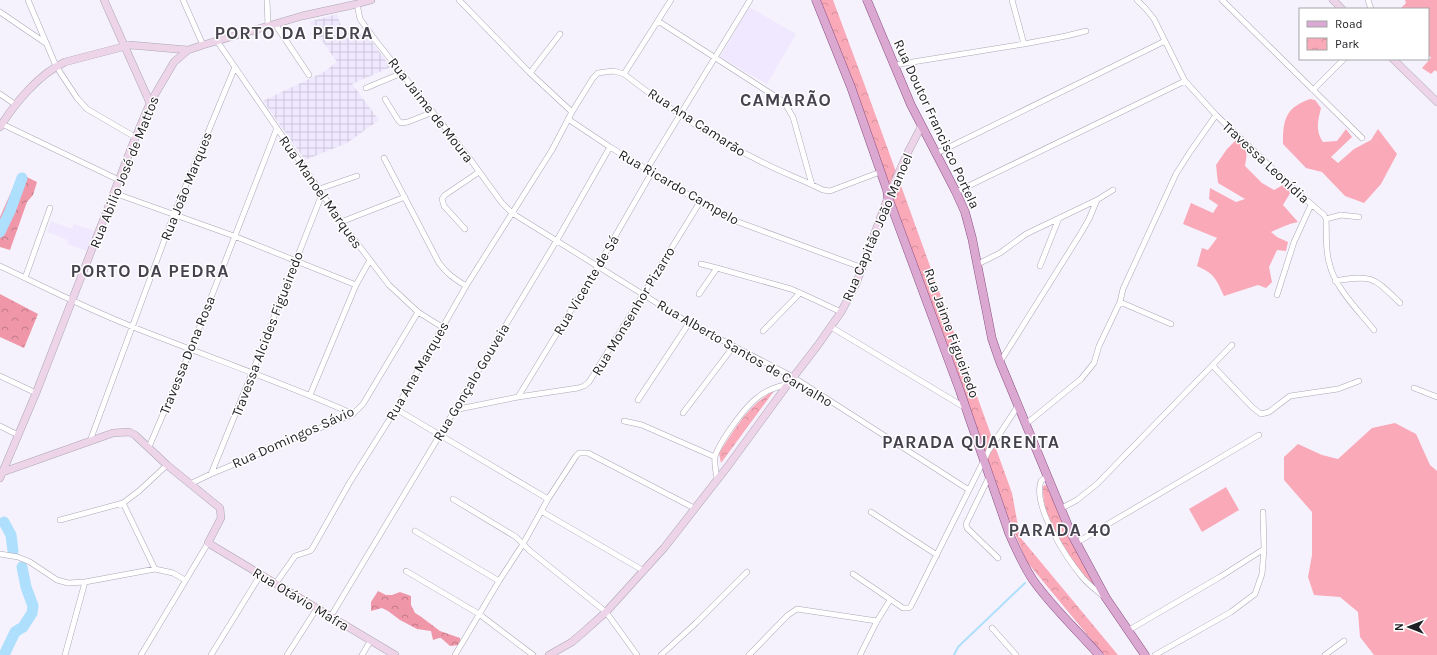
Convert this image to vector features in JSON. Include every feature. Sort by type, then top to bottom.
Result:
[{"type":"main road","points":[[104,0],[150,103]]},
{"type":"main road","name":"Rua Abilio José de Mattos","points":[[1,475],[36,393],[150,103],[174,62],[188,50],[203,44],[302,16],[371,0]]},
{"type":"main road","name":"Rua Jaime Figueiredo","points":[[816,0],[851,87],[887,190],[888,197],[984,459],[1009,532],[1025,567],[1044,594],[1099,655]]},
{"type":"main road","name":"Rua Doutor Francisco Portela","points":[[868,0],[910,105],[956,192],[968,223],[978,264],[988,321],[1000,362],[1060,509],[1076,543],[1106,598],[1145,655]]},
{"type":"main road","points":[[1333,0],[1341,8]]},
{"type":"main road","points":[[1,125],[16,105],[40,78],[56,66],[75,59],[125,46],[138,45],[188,50]]},
{"type":"main road","points":[[1394,60],[1437,102]]},
{"type":"main road","name":"Rua Capitão João Manoel","points":[[553,654],[580,636],[606,612],[644,571],[672,538],[742,447],[831,327],[856,284],[888,197],[907,154],[922,127]]},
{"type":"main road","points":[[1,475],[113,433],[129,432],[135,435],[167,465],[220,508],[221,518],[208,543]]},
{"type":"main road","name":"Rua Otávio Mafra","points":[[208,543],[395,655]]},
{"type":"street","points":[[28,0],[56,66],[77,98],[87,108],[136,137]]},
{"type":"street","points":[[184,0],[203,44]]},
{"type":"street","points":[[267,0],[272,25],[309,75]]},
{"type":"street","points":[[459,0],[530,73],[572,112]]},
{"type":"street","points":[[568,119],[593,78],[598,73],[614,71],[624,74],[671,0]]},
{"type":"street","points":[[647,169],[750,0]]},
{"type":"street","points":[[1012,0],[1024,44]]},
{"type":"street","name":"Travessa Leonídia","points":[[1137,0],[1154,19],[1185,81],[1216,115],[1324,215],[1326,219]]},
{"type":"street","points":[[1222,0],[1362,138]]},
{"type":"street","name":"Rua Jaime de Moura","points":[[357,4],[360,18],[502,203],[512,213],[557,240]]},
{"type":"street","points":[[0,12],[47,44]]},
{"type":"street","points":[[658,21],[784,102],[793,118],[812,185]]},
{"type":"street","points":[[894,66],[1024,44],[1086,31]]},
{"type":"street","points":[[530,73],[560,34]]},
{"type":"street","name":"Rua Manoel Marques","points":[[217,41],[341,222],[389,285],[418,312],[442,327]]},
{"type":"street","points":[[935,154],[1164,41]]},
{"type":"street","points":[[1313,90],[1343,60]]},
{"type":"street","name":"Rua João Marques","points":[[90,441],[174,214],[236,67]]},
{"type":"street","points":[[366,88],[402,73]]},
{"type":"street","name":"Rua Ana Camarão","points":[[624,74],[680,115],[755,159],[823,190],[830,190],[880,172]]},
{"type":"street","points":[[956,192],[1185,81]]},
{"type":"street","points":[[0,94],[16,105]]},
{"type":"street","points":[[385,99],[401,123],[408,122],[433,112]]},
{"type":"street","points":[[1026,424],[1081,379],[1094,363],[1099,346],[1120,302],[1123,288],[1170,185],[1190,152],[1216,115]]},
{"type":"street","name":"Rua Ricardo Campelo","points":[[568,119],[610,147],[730,219],[817,250],[862,268]]},
{"type":"street","name":"Rua Ana Marques","points":[[276,583],[294,556],[312,549],[343,493],[396,409],[466,286],[552,150],[568,119]]},
{"type":"street","points":[[1,125],[119,180]]},
{"type":"street","name":"Travessa Dona Rosa","points":[[149,447],[191,349],[277,128]]},
{"type":"street","name":"Rua Gonçalo Gouveia","points":[[331,616],[557,240],[610,147]]},
{"type":"street","points":[[384,158],[439,263],[453,278],[466,286]]},
{"type":"street","points":[[464,229],[444,206],[442,199],[445,195],[479,172]]},
{"type":"street","name":"Rua Vicente de Sá","points":[[518,397],[598,266],[652,172]]},
{"type":"street","points":[[320,192],[357,176]]},
{"type":"street","points":[[978,264],[1000,253],[1026,234],[1096,200],[1113,190]]},
{"type":"street","name":"Travessa Alcides Figueiredo","points":[[211,474],[252,373],[320,192]]},
{"type":"street","points":[[114,193],[234,236],[356,285]]},
{"type":"street","points":[[341,222],[405,197]]},
{"type":"street","points":[[1000,362],[1081,233],[1089,219],[1096,200]]},
{"type":"street","name":"Rua Monsenhor Pizarro","points":[[454,410],[584,386],[593,377],[642,294],[700,202]]},
{"type":"street","points":[[1277,295],[1294,242],[1311,204]]},
{"type":"street","points":[[25,278],[50,208]]},
{"type":"street","points":[[1359,217],[1341,215],[1326,219],[1326,248],[1335,281],[1374,330]]},
{"type":"street","points":[[1040,266],[1060,218]]},
{"type":"street","name":"Rua Alberto Santos de Carvalho","points":[[557,240],[689,323],[793,377],[969,490]]},
{"type":"street","points":[[310,394],[356,285],[370,260]]},
{"type":"street","points":[[701,264],[791,289],[841,312]]},
{"type":"street","points":[[0,266],[72,302],[132,327],[310,394],[354,414]]},
{"type":"street","points":[[699,294],[717,268]]},
{"type":"street","points":[[1335,281],[1356,277],[1371,279],[1379,283],[1400,303]]},
{"type":"street","points":[[763,331],[800,293]]},
{"type":"street","points":[[1120,302],[1171,324]]},
{"type":"street","name":"Rua Domingos Sávio","points":[[190,484],[354,414],[363,404],[418,312]]},
{"type":"street","points":[[638,400],[689,323]]},
{"type":"street","points":[[831,327],[964,407]]},
{"type":"street","points":[[1060,509],[1076,500],[1097,484],[1232,345]]},
{"type":"street","points":[[683,413],[733,347]]},
{"type":"street","points":[[1213,366],[1252,407],[1261,414],[1269,412],[1290,396],[1338,390],[1359,381]]},
{"type":"street","points":[[0,376],[36,393]]},
{"type":"street","points":[[717,478],[715,458],[719,448],[745,410],[757,398],[771,389],[788,384]]},
{"type":"street","points":[[1414,388],[1437,397]]},
{"type":"street","points":[[853,574],[903,608],[909,608],[984,459],[1018,406]]},
{"type":"street","points":[[396,409],[548,499]]},
{"type":"street","points":[[624,421],[642,425],[715,458]]},
{"type":"street","points":[[0,426],[18,435]]},
{"type":"street","points":[[1076,543],[1260,436]]},
{"type":"street","points":[[455,655],[523,544],[548,499],[576,456],[582,452],[588,453],[694,508]]},
{"type":"street","points":[[60,520],[123,503],[139,492],[167,465]]},
{"type":"street","points":[[1047,476],[1040,481],[1039,490],[1047,522],[1060,546],[1078,572],[1106,598]]},
{"type":"street","points":[[990,477],[966,524],[967,528],[998,558]]},
{"type":"street","points":[[453,499],[509,532],[530,551],[606,612],[638,655]]},
{"type":"street","points":[[123,503],[155,569]]},
{"type":"street","points":[[541,511],[644,571]]},
{"type":"street","points":[[871,512],[937,555]]},
{"type":"street","points":[[1155,655],[1231,612],[1255,594],[1262,574],[1264,549],[1263,512]]},
{"type":"street","points":[[415,531],[499,581]]},
{"type":"street","points":[[141,655],[208,543]]},
{"type":"street","points":[[1129,630],[1220,577],[1264,549]]},
{"type":"street","points":[[0,554],[18,557],[30,562],[57,580],[68,584],[155,569],[173,573],[185,580]]},
{"type":"street","points":[[406,571],[479,614],[533,655]]},
{"type":"street","points":[[661,655],[696,623],[747,572]]},
{"type":"street","points":[[211,655],[261,574]]},
{"type":"street","points":[[65,655],[85,582]]},
{"type":"street","points":[[860,655],[877,621],[890,600]]},
{"type":"street","points":[[287,655],[317,608]]},
{"type":"street","points":[[749,655],[788,615],[797,609],[877,621]]},
{"type":"street","points":[[992,628],[1016,655]]},
{"type":"street","points":[[362,655],[371,640]]},
{"type":"street","points":[[1325,655],[1344,641]]},
{"type":"shaded area","points":[[749,7],[796,34],[767,84],[720,57]]},
{"type":"shaded area","points":[[337,14],[345,39],[364,32],[391,67],[352,84],[379,120],[347,143],[305,160],[263,101],[324,72],[337,62],[309,22]]},
{"type":"shaded area","points":[[51,221],[72,229],[74,224],[95,231],[87,251],[67,244],[68,240],[47,232]]},
{"type":"green space","points":[[817,0],[833,0],[1012,493],[1020,537],[1118,655],[1104,655],[1027,562],[1000,498]]},
{"type":"green space","points":[[1405,0],[1437,0],[1437,72],[1435,70],[1431,74],[1422,68],[1431,58],[1429,55],[1429,8],[1401,8],[1406,3]]},
{"type":"green space","points":[[1310,99],[1315,100],[1321,108],[1318,121],[1318,130],[1320,138],[1323,142],[1337,141],[1346,129],[1352,137],[1331,157],[1338,163],[1354,149],[1371,140],[1378,129],[1397,154],[1381,184],[1364,203],[1345,196],[1322,172],[1306,168],[1283,144],[1285,122],[1290,111],[1295,106]]},
{"type":"green space","points":[[1237,139],[1244,145],[1246,151],[1245,166],[1262,183],[1274,190],[1283,185],[1292,190],[1283,205],[1298,222],[1271,232],[1277,237],[1288,242],[1286,251],[1277,250],[1269,267],[1272,282],[1266,288],[1258,285],[1224,296],[1214,278],[1208,272],[1197,266],[1202,248],[1208,250],[1217,238],[1183,224],[1191,203],[1213,213],[1218,205],[1209,199],[1210,188],[1236,202],[1245,199],[1218,183],[1216,165],[1227,149]]},
{"type":"green space","points":[[23,175],[37,182],[33,195],[27,202],[10,250],[0,247],[0,217],[16,181]]},
{"type":"green space","points":[[0,294],[38,314],[24,348],[0,337]]},
{"type":"green space","points":[[774,391],[721,463],[719,453],[736,427],[757,403]]},
{"type":"green space","points":[[1395,423],[1416,434],[1430,465],[1437,471],[1437,655],[1374,655],[1360,637],[1358,612],[1340,597],[1314,595],[1308,577],[1312,555],[1312,512],[1284,480],[1284,457],[1298,444],[1322,455],[1338,459],[1372,428]]},
{"type":"green space","points":[[1046,485],[1070,536],[1098,588],[1078,569],[1060,543],[1047,514],[1043,486]]},
{"type":"green space","points":[[1226,487],[1239,510],[1202,532],[1189,509]]},
{"type":"green space","points":[[378,591],[386,595],[392,595],[400,592],[411,596],[411,605],[415,613],[440,631],[460,638],[461,642],[459,645],[450,646],[441,638],[433,640],[431,631],[417,629],[382,608],[371,611],[371,602]]},
{"type":"waterway","points":[[0,232],[10,211],[22,178]]},
{"type":"waterway","points":[[4,522],[11,535],[13,551]]},
{"type":"waterway","points":[[4,655],[15,632],[23,627],[32,613],[33,606],[26,587],[22,567]]},
{"type":"waterway","points":[[954,655],[958,647],[1025,583]]},
{"type":"district","name":"PORTO DA PEDRA","points":[[294,33]]},
{"type":"district","name":"CAMARÃO","points":[[786,100]]},
{"type":"district","name":"PORTO DA PEDRA","points":[[150,271]]},
{"type":"district","name":"PARADA QUARENTA","points":[[971,442]]},
{"type":"district","name":"PARADA 40","points":[[1060,530]]}]
